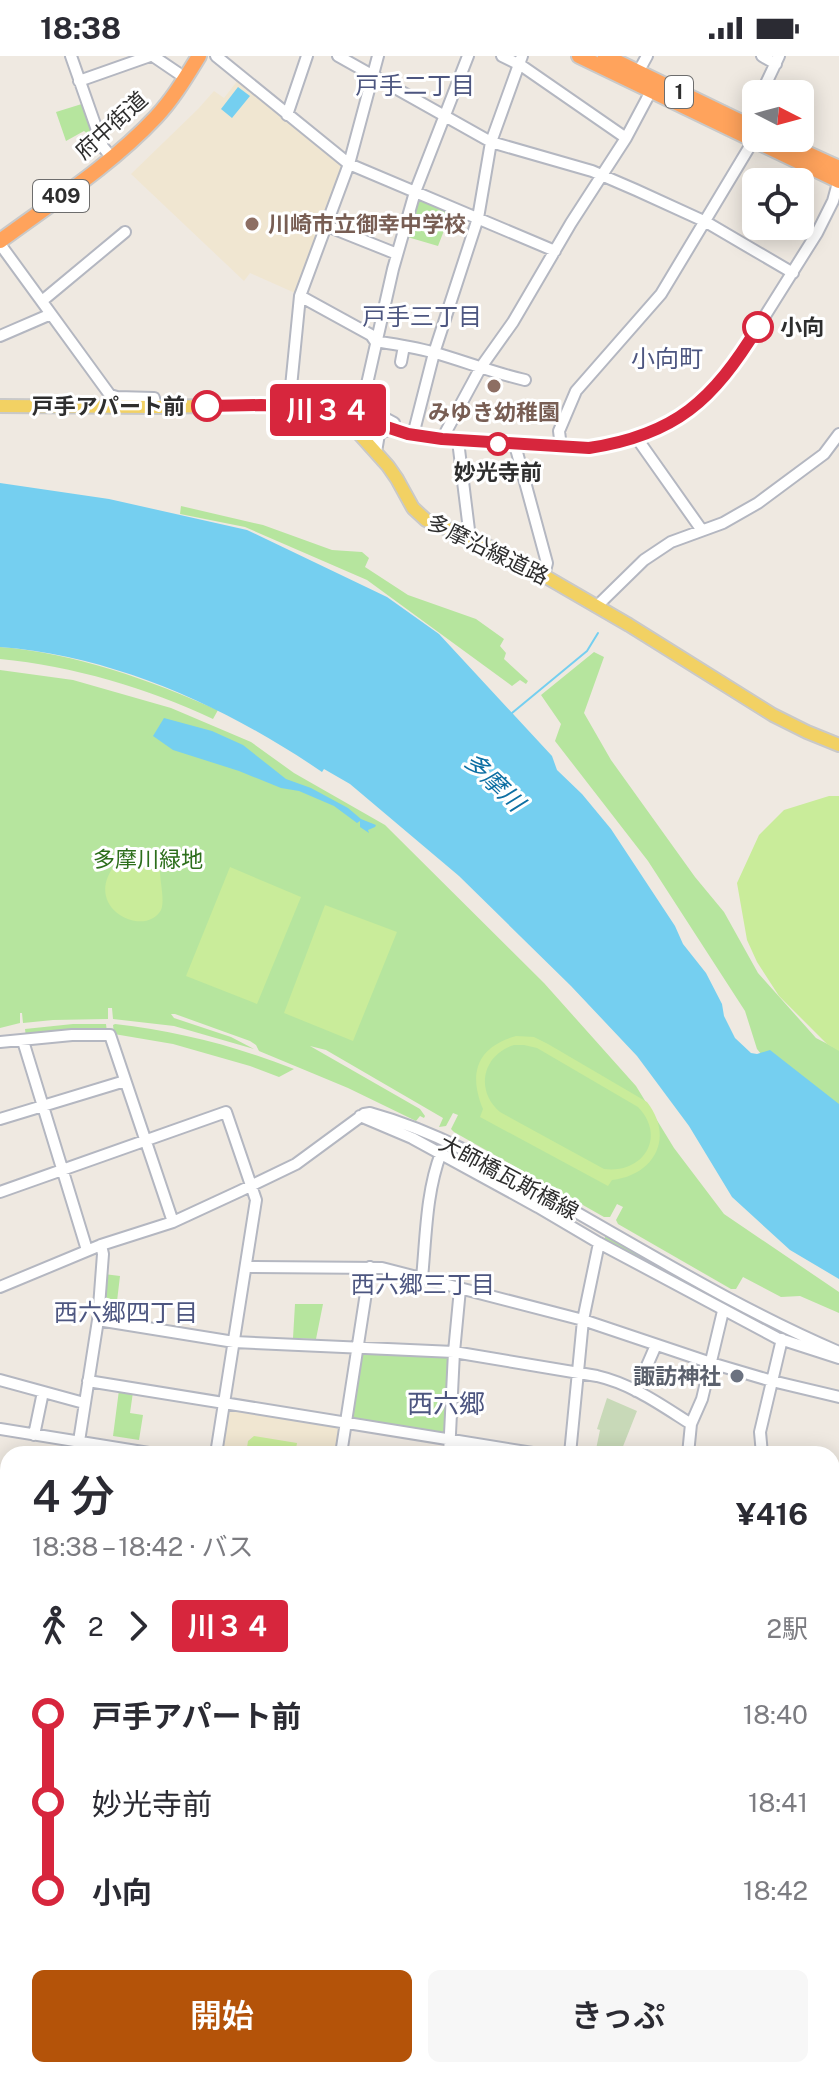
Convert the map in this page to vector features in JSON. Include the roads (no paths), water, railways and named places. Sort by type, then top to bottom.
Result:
[{"type":"highway","name":"府中街道","points":[[0,233],[109,154],[151,109],[188,56]]},
{"type":"highway","name":"府中街道","points":[[0,242],[157,116],[199,56]]},
{"type":"highway","name":"1","points":[[579,56],[635,77],[742,125]]},
{"type":"highway","name":"1","points":[[605,56],[651,91],[742,126]]},
{"type":"highway","name":"1","points":[[790,152],[839,181]]},
{"type":"highway","points":[[803,153],[839,168]]},
{"type":"main road","points":[[0,406],[237,405],[338,412]]},
{"type":"main road","name":"多摩沿線道路","points":[[338,412],[376,452],[421,517],[544,575],[773,715],[839,745]]},
{"type":"street","points":[[71,56],[103,147],[109,154]]},
{"type":"street","points":[[79,81],[152,56],[178,73]]},
{"type":"street","points":[[216,56],[349,164],[555,251]]},
{"type":"street","points":[[287,115],[307,56]]},
{"type":"street","points":[[338,56],[491,142],[602,175],[706,222],[793,273]]},
{"type":"street","points":[[289,407],[300,296],[349,164],[378,56]]},
{"type":"street","points":[[392,430],[394,423],[362,406],[375,341],[415,192],[468,56]]},
{"type":"street","points":[[502,56],[520,60],[626,138]]},
{"type":"street","points":[[635,77],[647,56]]},
{"type":"street","points":[[762,56],[778,60],[768,80]]},
{"type":"street","points":[[413,435],[434,353],[478,218],[491,142],[520,60]]},
{"type":"street","points":[[442,439],[481,367],[513,322],[626,138],[651,91]]},
{"type":"street","points":[[561,447],[559,431],[576,391],[661,294],[706,222],[742,152]]},
{"type":"street","points":[[338,412],[413,435],[515,445],[589,448],[659,428],[682,416],[715,389],[740,357],[793,273],[833,201],[839,181]]},
{"type":"street","points":[[327,226],[397,254]]},
{"type":"street","points":[[42,301],[125,232]]},
{"type":"street","points":[[0,242],[110,395],[154,398],[156,407]]},
{"type":"street","points":[[300,296],[371,335],[375,341],[434,353],[496,374],[525,380]]},
{"type":"street","points":[[0,336],[51,314]]},
{"type":"street","points":[[401,362],[404,346]]},
{"type":"street","points":[[376,452],[379,434],[392,430]]},
{"type":"street","points":[[597,606],[644,560],[671,542],[723,523],[758,503],[824,454],[839,434]]},
{"type":"street","points":[[636,437],[701,529]]},
{"type":"street","points":[[458,441],[470,538]]},
{"type":"street","points":[[515,445],[547,563],[544,575]]},
{"type":"street","points":[[0,1042],[72,1035],[110,1035],[173,1222]]},
{"type":"street","points":[[23,1041],[87,1250]]},
{"type":"street","points":[[0,1119],[125,1081]]},
{"type":"street","points":[[0,1192],[226,1112],[256,1200],[217,1446]]},
{"type":"street","name":"大師橋瓦斯橋線","points":[[360,1116],[370,1113],[382,1117],[449,1141],[488,1160],[743,1305],[839,1355]]},
{"type":"street","points":[[0,1287],[87,1250],[173,1222],[252,1185],[296,1164],[360,1116],[441,1153],[723,1311],[782,1339],[839,1355]]},
{"type":"street","points":[[422,1278],[434,1171],[441,1153]]},
{"type":"street","points":[[571,1446],[583,1320],[599,1243]]},
{"type":"street","points":[[78,1446],[98,1320],[101,1245]]},
{"type":"street","points":[[246,1267],[382,1268],[583,1320],[711,1363],[839,1397]]},
{"type":"street","points":[[342,1446],[370,1267]]},
{"type":"street","points":[[450,1446],[460,1289]]},
{"type":"street","points":[[743,1305],[742,1311],[782,1336],[760,1432],[761,1446]]},
{"type":"street","points":[[689,1446],[691,1424],[702,1399],[723,1311]]},
{"type":"street","points":[[98,1320],[234,1342],[454,1352],[616,1380],[691,1424]]},
{"type":"street","points":[[636,1391],[656,1345]]},
{"type":"street","points":[[0,1380],[84,1403]]},
{"type":"street","points":[[88,1381],[488,1446]]},
{"type":"street","points":[[34,1435],[43,1392]]},
{"type":"street","points":[[0,1429],[101,1446]]},
{"type":"water","points":[[238,87],[250,96],[232,118],[221,109]]},
{"type":"water","name":"多摩川","points":[[0,483],[109,499],[247,530],[387,597],[439,634],[552,756],[557,770],[611,829],[675,926],[683,944],[706,973],[735,1038],[751,1053],[770,1050],[839,1104],[839,1279],[790,1250],[732,1197],[689,1126],[637,1056],[459,876],[350,784],[324,769],[322,772],[248,726],[168,688],[85,661],[0,647]]},
{"type":"water","points":[[164,718],[212,731],[243,745],[286,779],[311,788],[375,827],[368,830],[369,833],[360,827],[360,821],[357,823],[334,806],[299,791],[281,788],[173,750],[153,736]]},
{"type":"waterway","points":[[512,713],[587,651],[598,633]]},
{"type":"place","name":"川崎市立御幸中学校","points":[[252,224]]},
{"type":"place","name":"小向","points":[[758,327]]},
{"type":"place","name":"みゆき幼稚園","points":[[494,386]]},
{"type":"place","name":"戸手アパート前","points":[[207,406]]},
{"type":"place","name":"妙光寺前","points":[[498,444]]},
{"type":"place","name":"諏訪神社","points":[[737,1376]]},
{"type":"district","name":"戸手二丁目","points":[[415,86]]},
{"type":"district","name":"戸手三丁目","points":[[422,317]]},
{"type":"district","name":"小向町","points":[[667,359]]},
{"type":"district","name":"西六郷三丁目","points":[[423,1285]]},
{"type":"district","name":"西六郷四丁目","points":[[126,1313]]},
{"type":"district","name":"西六郷","points":[[446,1404]]},
{"type":"park label","name":"多摩川緑地","points":[[148,859]]}]
